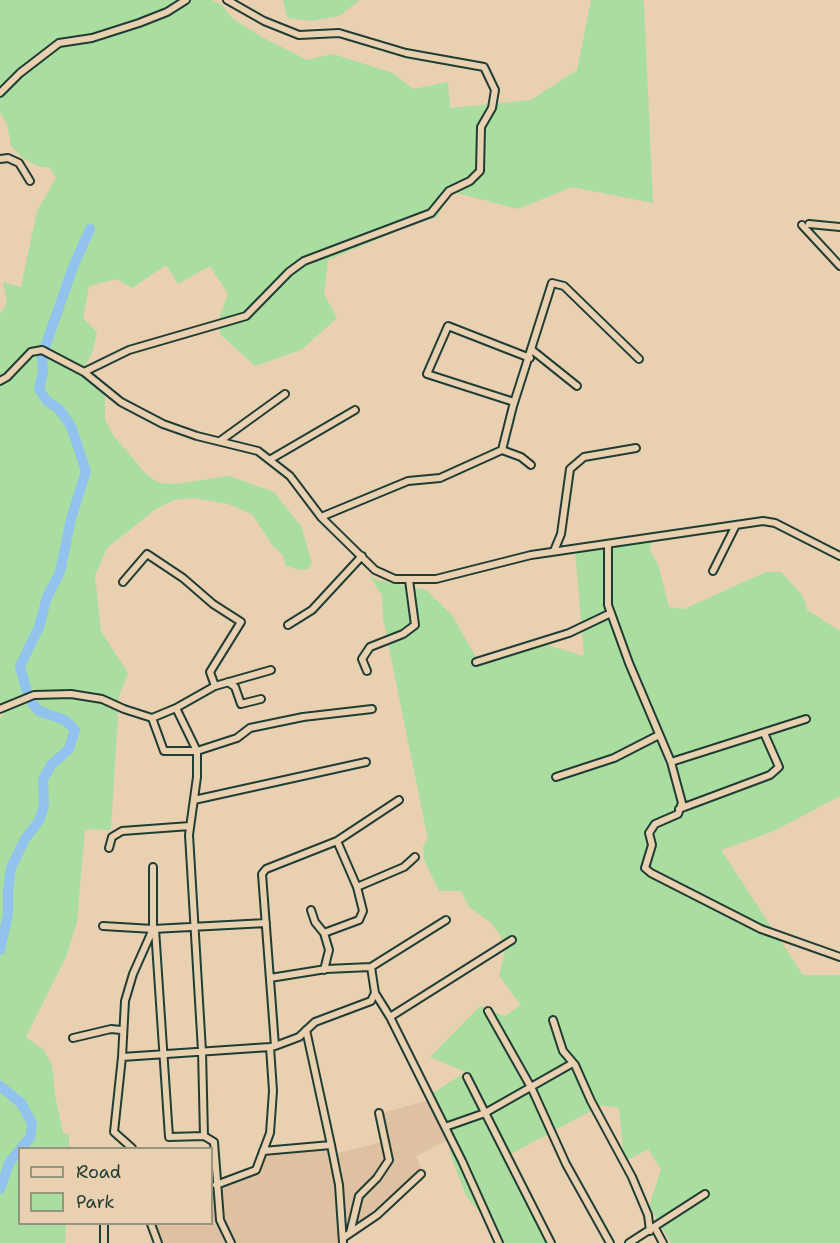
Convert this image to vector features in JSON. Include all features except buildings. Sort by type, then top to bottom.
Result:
[{"type":"street","points":[[0,93],[20,73],[59,43],[92,38],[139,23],[167,12],[186,0]]},
{"type":"street","points":[[84,372],[129,350],[246,316],[289,272],[304,261],[431,213],[449,191],[470,180],[480,171],[481,127],[492,108],[495,90],[484,67],[406,53],[339,33],[300,35],[264,21],[227,0]]},
{"type":"street","points":[[0,159],[8,158],[20,162],[30,181]]},
{"type":"street","points":[[840,227],[805,225],[840,266]]},
{"type":"street","points":[[502,450],[514,402],[530,358],[546,295],[552,283],[564,286],[639,359]]},
{"type":"street","points":[[514,402],[428,374],[448,326],[530,358]]},
{"type":"street","points":[[0,381],[36,350],[56,356],[84,372],[104,391],[139,412],[175,429],[249,448],[271,459],[290,476],[321,516],[375,570],[388,578],[436,579],[554,551],[763,521],[775,523],[840,556]]},
{"type":"street","points":[[532,350],[577,386]]},
{"type":"street","points":[[220,441],[285,394]]},
{"type":"street","points":[[271,459],[355,410]]},
{"type":"street","points":[[554,551],[561,534],[570,469],[584,457],[636,448]]},
{"type":"street","points":[[321,516],[408,482],[440,478],[502,450],[521,457],[531,465]]},
{"type":"street","points":[[713,571],[736,525]]},
{"type":"street","points":[[608,545],[608,605],[671,762],[681,803],[678,814],[655,824],[649,833],[652,845],[645,868],[761,929],[840,957]]},
{"type":"street","points":[[123,582],[147,554],[183,578],[213,604],[242,622],[210,672],[215,686]]},
{"type":"street","points":[[288,625],[312,610],[362,556]]},
{"type":"street","points":[[367,671],[362,659],[370,647],[403,634],[415,625],[409,580]]},
{"type":"street","points":[[476,662],[569,633],[611,613]]},
{"type":"street","points":[[0,709],[34,695],[88,694],[152,718],[176,708],[215,686],[271,670]]},
{"type":"street","points":[[228,682],[235,687],[241,704],[261,699]]},
{"type":"street","points":[[176,708],[197,751],[190,826],[202,1051],[204,1136]]},
{"type":"street","points":[[152,718],[164,751],[197,751],[237,738],[250,729],[303,717],[372,709]]},
{"type":"street","points":[[671,762],[806,718]]},
{"type":"street","points":[[679,809],[770,775],[779,767],[764,733]]},
{"type":"street","points":[[556,777],[614,758],[659,735]]},
{"type":"street","points":[[194,800],[366,762]]},
{"type":"street","points":[[216,1185],[256,1170],[269,1137],[273,1091],[273,1046],[264,871],[337,841],[399,800]]},
{"type":"street","points":[[109,848],[112,837],[122,831],[190,826]]},
{"type":"street","points":[[324,933],[359,920],[363,911],[357,887],[337,841]]},
{"type":"street","points":[[357,887],[404,867],[415,858]]},
{"type":"street","points":[[153,867],[154,929],[169,1138],[204,1136],[214,1142],[220,1220],[231,1243]]},
{"type":"street","points":[[311,910],[315,922],[324,933],[329,950],[324,969]]},
{"type":"street","points":[[270,978],[324,969],[370,967],[446,920]]},
{"type":"street","points":[[103,926],[154,929],[266,923]]},
{"type":"street","points":[[130,1147],[114,1132],[122,1057],[121,1030],[125,1001],[133,974],[154,929]]},
{"type":"street","points":[[390,1017],[512,940]]},
{"type":"street","points":[[370,967],[375,993],[390,1017],[445,1127],[499,1243]]},
{"type":"street","points":[[122,1057],[273,1046],[299,1037],[315,1022],[370,1001],[375,993]]},
{"type":"street","points":[[488,1011],[530,1086],[566,1164],[610,1243]]},
{"type":"street","points":[[553,1020],[563,1051],[573,1063],[632,1177],[653,1229],[663,1243]]},
{"type":"street","points":[[73,1038],[111,1029],[121,1030]]},
{"type":"street","points":[[306,1030],[339,1185],[343,1240]]},
{"type":"street","points":[[445,1127],[485,1113],[573,1063]]},
{"type":"street","points":[[467,1077],[551,1243]]},
{"type":"street","points":[[350,1233],[359,1196],[377,1178],[389,1160],[379,1113]]},
{"type":"street","points":[[263,1151],[331,1145]]},
{"type":"street","points":[[343,1240],[377,1215],[421,1174]]},
{"type":"street","points":[[629,1243],[705,1194]]},
{"type":"street","points":[[104,1225],[104,1243]]},
{"type":"street","points":[[151,1225],[158,1243]]},
{"type":"shaded area","points":[[428,1100],[442,1107],[448,1140],[416,1156],[423,1172],[391,1203],[345,1235],[347,1243],[155,1243],[146,1225],[213,1225],[213,1185],[256,1170],[263,1151],[331,1145],[334,1154],[382,1142],[376,1115]]},
{"type":"green space","points":[[0,0],[212,0],[222,5],[233,19],[307,60],[333,54],[393,73],[413,89],[448,82],[450,108],[531,100],[577,70],[591,0],[643,0],[644,5],[653,203],[572,187],[518,209],[449,191],[438,217],[409,226],[328,260],[324,294],[337,318],[301,350],[255,366],[220,334],[219,318],[228,294],[210,266],[178,284],[166,265],[132,288],[117,279],[89,286],[83,318],[97,332],[92,353],[81,374],[105,394],[105,420],[114,436],[147,475],[159,483],[175,484],[229,476],[274,492],[301,526],[312,563],[308,569],[299,570],[285,565],[283,555],[272,545],[252,514],[228,504],[193,498],[174,500],[156,509],[107,548],[95,576],[101,631],[128,673],[119,696],[111,830],[85,829],[77,922],[66,957],[26,1037],[44,1050],[52,1065],[55,1095],[63,1133],[69,1134],[69,1147],[18,1147],[18,1225],[66,1225],[65,1243],[0,1243],[0,718],[4,713],[0,710],[0,314],[7,302],[3,282],[21,287],[37,211],[56,178],[49,167],[40,167],[24,159],[11,146],[7,124],[0,112]]},
{"type":"green space","points":[[283,0],[360,0],[339,16],[312,21],[287,18]]},
{"type":"green space","points":[[653,541],[649,549],[658,564],[669,607],[684,609],[766,572],[781,572],[803,596],[807,610],[840,631],[840,796],[774,831],[721,850],[803,975],[840,975],[840,1243],[671,1243],[649,1206],[661,1169],[648,1149],[624,1162],[619,1108],[602,1105],[509,1155],[552,1243],[498,1243],[493,1228],[466,1196],[451,1156],[442,1107],[428,1100],[429,1095],[466,1072],[430,1057],[480,1006],[505,1016],[521,1005],[499,976],[505,951],[500,934],[489,921],[469,907],[461,891],[439,891],[424,860],[423,846],[428,840],[383,618],[382,596],[370,576],[377,580],[426,590],[452,615],[478,661],[537,642],[584,656],[575,549]]},
{"type":"waterway","points":[[28,696],[20,666],[39,627],[47,597],[60,572],[71,519],[86,471],[71,426],[59,409],[47,401],[39,389],[43,372],[42,356],[73,267],[90,229]]},
{"type":"waterway","points":[[0,950],[8,914],[11,868],[25,839],[39,821],[44,806],[43,780],[51,765],[69,749],[75,730],[65,720],[39,711],[29,699]]},
{"type":"waterway","points":[[0,1086],[21,1103],[32,1123],[30,1138],[22,1147]]},
{"type":"waterway","points":[[0,1189],[10,1161],[18,1152]]}]
